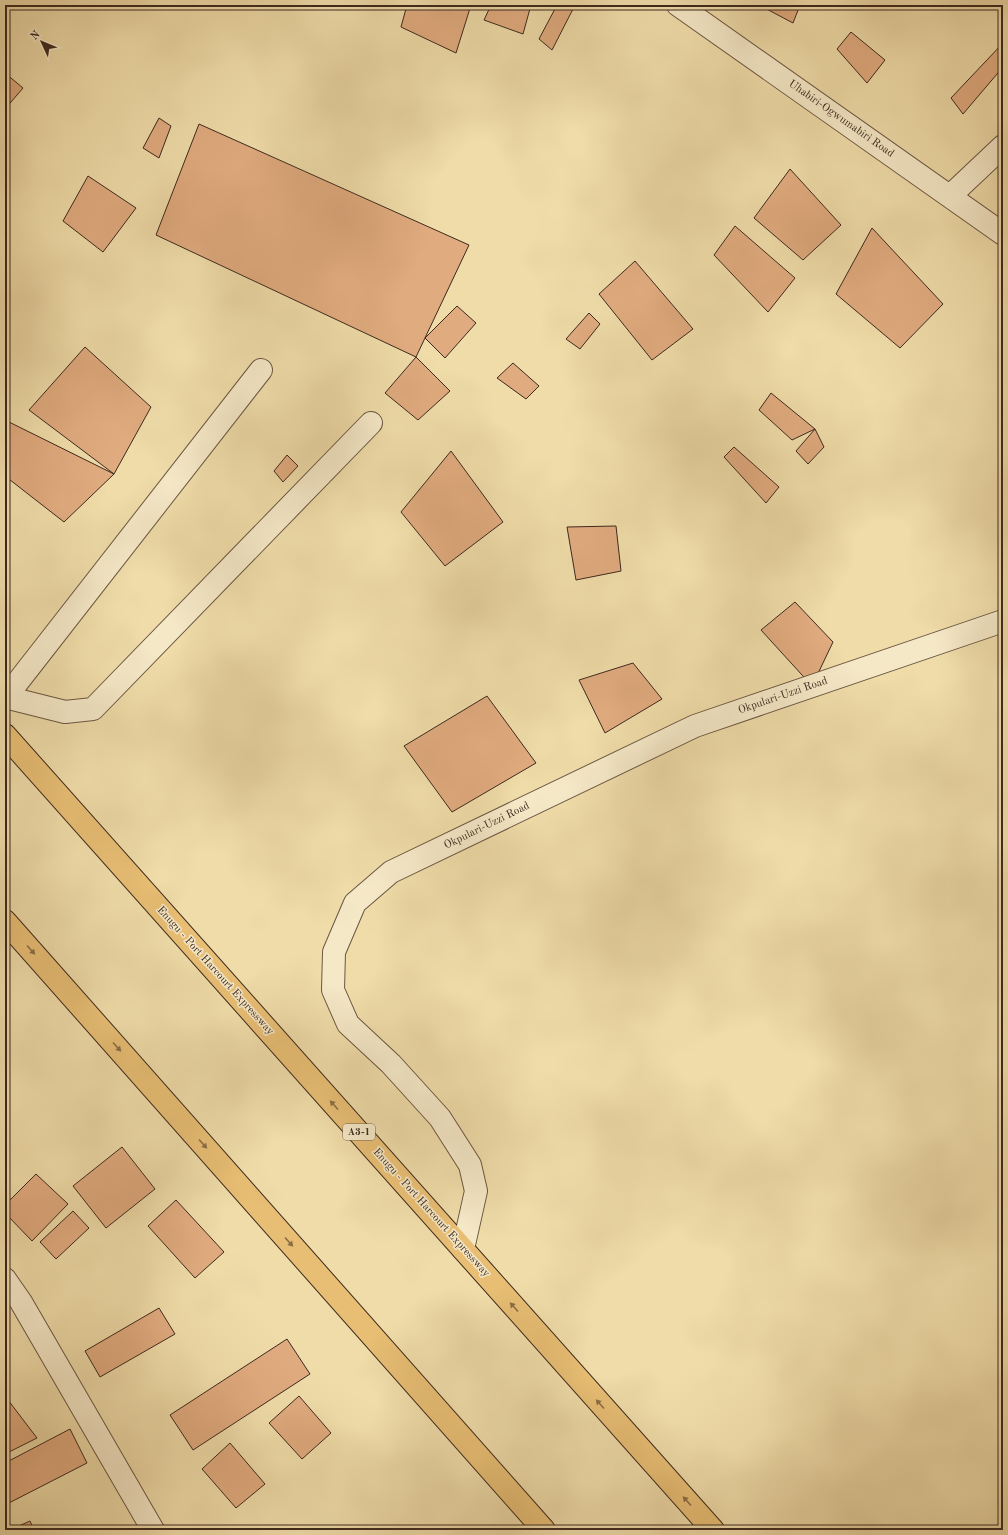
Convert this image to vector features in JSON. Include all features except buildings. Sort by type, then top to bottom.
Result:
[{"type":"highway","name":"Enugu - Port Harcourt Expressway","points":[[5,735],[713,1530]]},
{"type":"highway","points":[[5,920],[544,1530]]},
{"type":"street","name":"Uhabiri-Ogwumabiri Road","points":[[678,5],[1003,234]]},
{"type":"street","points":[[950,196],[1003,146]]},
{"type":"street","points":[[261,370],[6,697],[65,712],[93,709],[371,423]]},
{"type":"street","name":"Okpulari-Uzzi Road","points":[[463,1249],[476,1192],[470,1165],[440,1118],[391,1064],[348,1024],[333,990],[334,952],[355,903],[391,872],[695,726],[1003,621]]},
{"type":"street","points":[[5,1280],[21,1302],[153,1530]]}]
